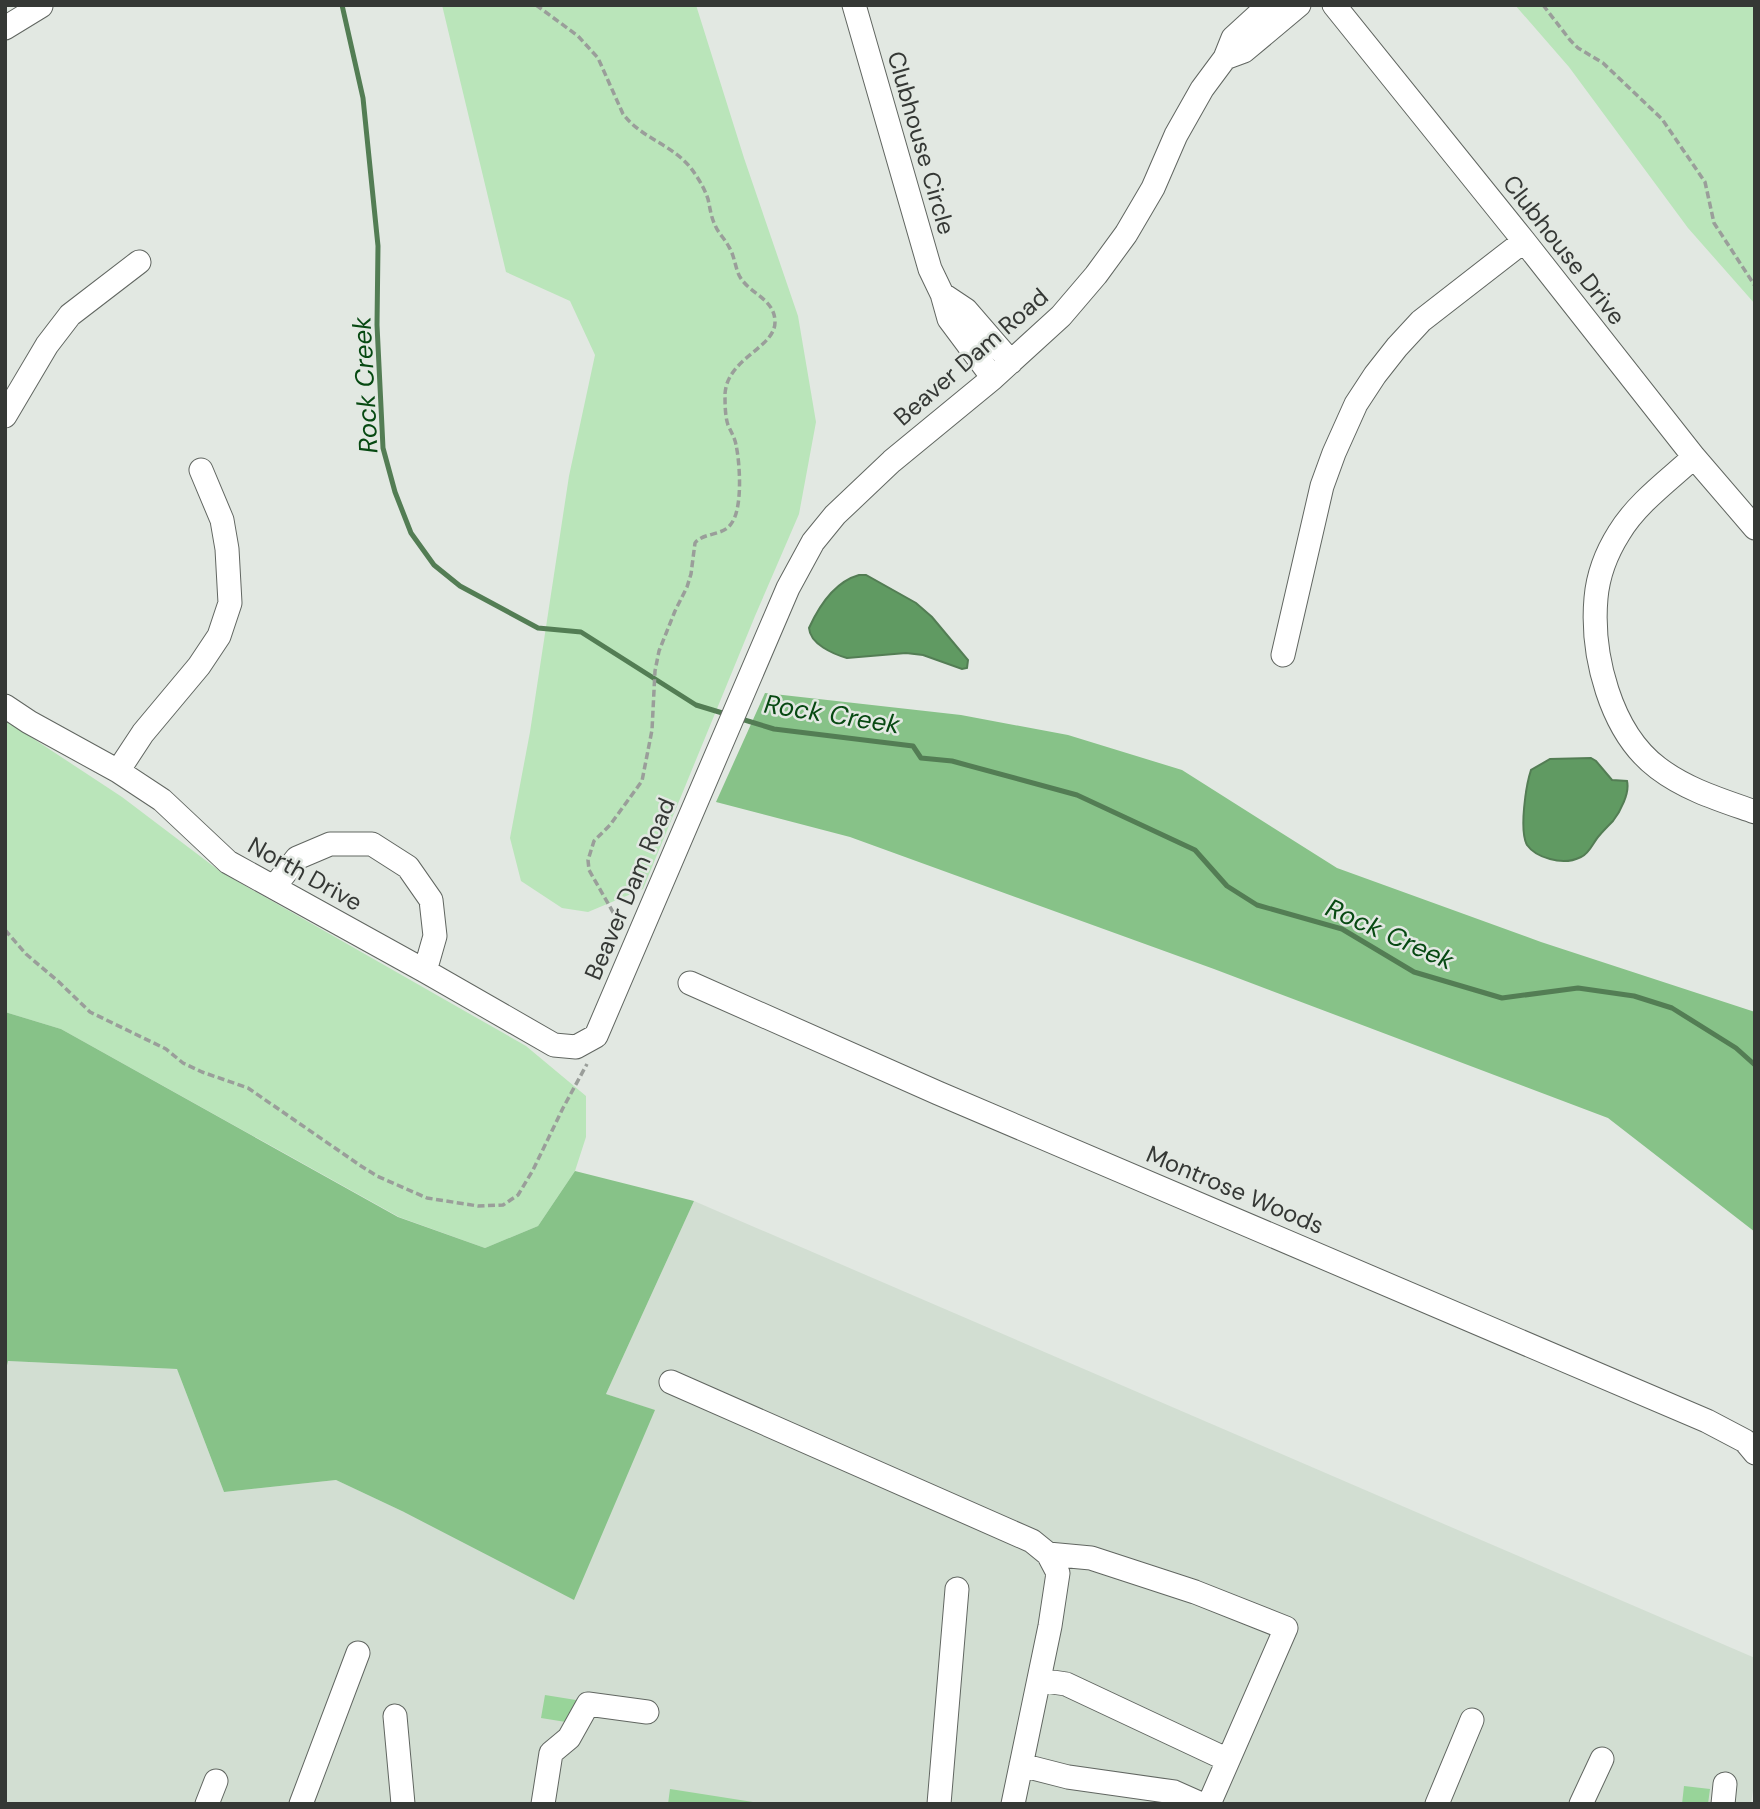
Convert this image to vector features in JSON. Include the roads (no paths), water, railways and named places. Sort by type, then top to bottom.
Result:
[{"type":"street","name":"Clubhouse Circle","points":[[854,5],[930,269],[943,294],[949,319],[993,378]]},
{"type":"street","name":"Beaver Dam Road","points":[[596,1036],[788,588],[813,541],[835,515],[892,461],[993,378],[1061,316],[1096,275],[1126,234],[1153,188],[1176,135],[1202,89],[1225,58],[1233,38],[1269,5]]},
{"type":"street","name":"Beaver Dam Road","points":[[1225,58],[1244,51],[1299,5]]},
{"type":"street","name":"Clubhouse Drive","points":[[1334,5],[1694,457],[1755,528]]},
{"type":"street","points":[[5,28],[41,6]]},
{"type":"street","points":[[1283,655],[1322,486],[1356,404],[1389,356],[1421,321],[1524,241]]},
{"type":"street","points":[[5,415],[47,345],[69,315],[139,262]]},
{"type":"street","name":"Clubhouse Circle","points":[[943,294],[966,310],[1011,362]]},
{"type":"street","points":[[1694,457],[1639,508],[1620,531],[1604,562],[1596,595],[1595,631],[1601,667],[1612,703],[1629,737],[1656,767],[1690,789],[1755,812]]},
{"type":"street","points":[[118,771],[143,733],[199,666],[219,636],[230,603],[227,548],[222,520],[201,470]]},
{"type":"street","name":"North Drive","points":[[5,706],[118,771],[162,800],[228,862],[554,1045],[576,1047],[596,1036]]},
{"type":"street","points":[[274,887],[297,858],[330,844],[372,844],[408,867],[431,900],[435,936],[425,971]]},
{"type":"street","name":"Montrose Woods","points":[[690,983],[938,1093],[1707,1421],[1745,1441],[1755,1453]]},
{"type":"street","points":[[671,1382],[1032,1541],[1048,1554],[1058,1573],[1050,1626],[1013,1804]]},
{"type":"street","points":[[1048,1554],[1091,1558],[1195,1592],[1286,1628],[1209,1804]]},
{"type":"street","points":[[939,1804],[957,1589]]},
{"type":"street","points":[[301,1804],[358,1653]]},
{"type":"street","points":[[1039,1680],[1066,1684],[1228,1760]]},
{"type":"street","points":[[543,1804],[551,1753],[569,1738],[588,1704],[647,1712]]},
{"type":"street","points":[[395,1716],[403,1804]]},
{"type":"street","points":[[1437,1804],[1472,1720]]},
{"type":"street","points":[[1581,1804],[1602,1759]]},
{"type":"street","points":[[1021,1765],[1068,1777],[1174,1791],[1201,1804]]},
{"type":"street","points":[[207,1804],[216,1781]]},
{"type":"waterway","name":"Rock Creek","points":[[342,5],[363,98],[378,246],[377,325],[383,448],[395,492],[411,533],[434,565],[460,586],[538,628],[581,632],[696,705],[729,715]]},
{"type":"waterway","name":"Rock Creek","points":[[738,718],[774,729],[913,746],[921,758],[952,761],[1077,795],[1195,850],[1227,886],[1257,905],[1342,929],[1414,972],[1502,998],[1578,988],[1634,996],[1672,1008],[1736,1048],[1755,1065]]}]
